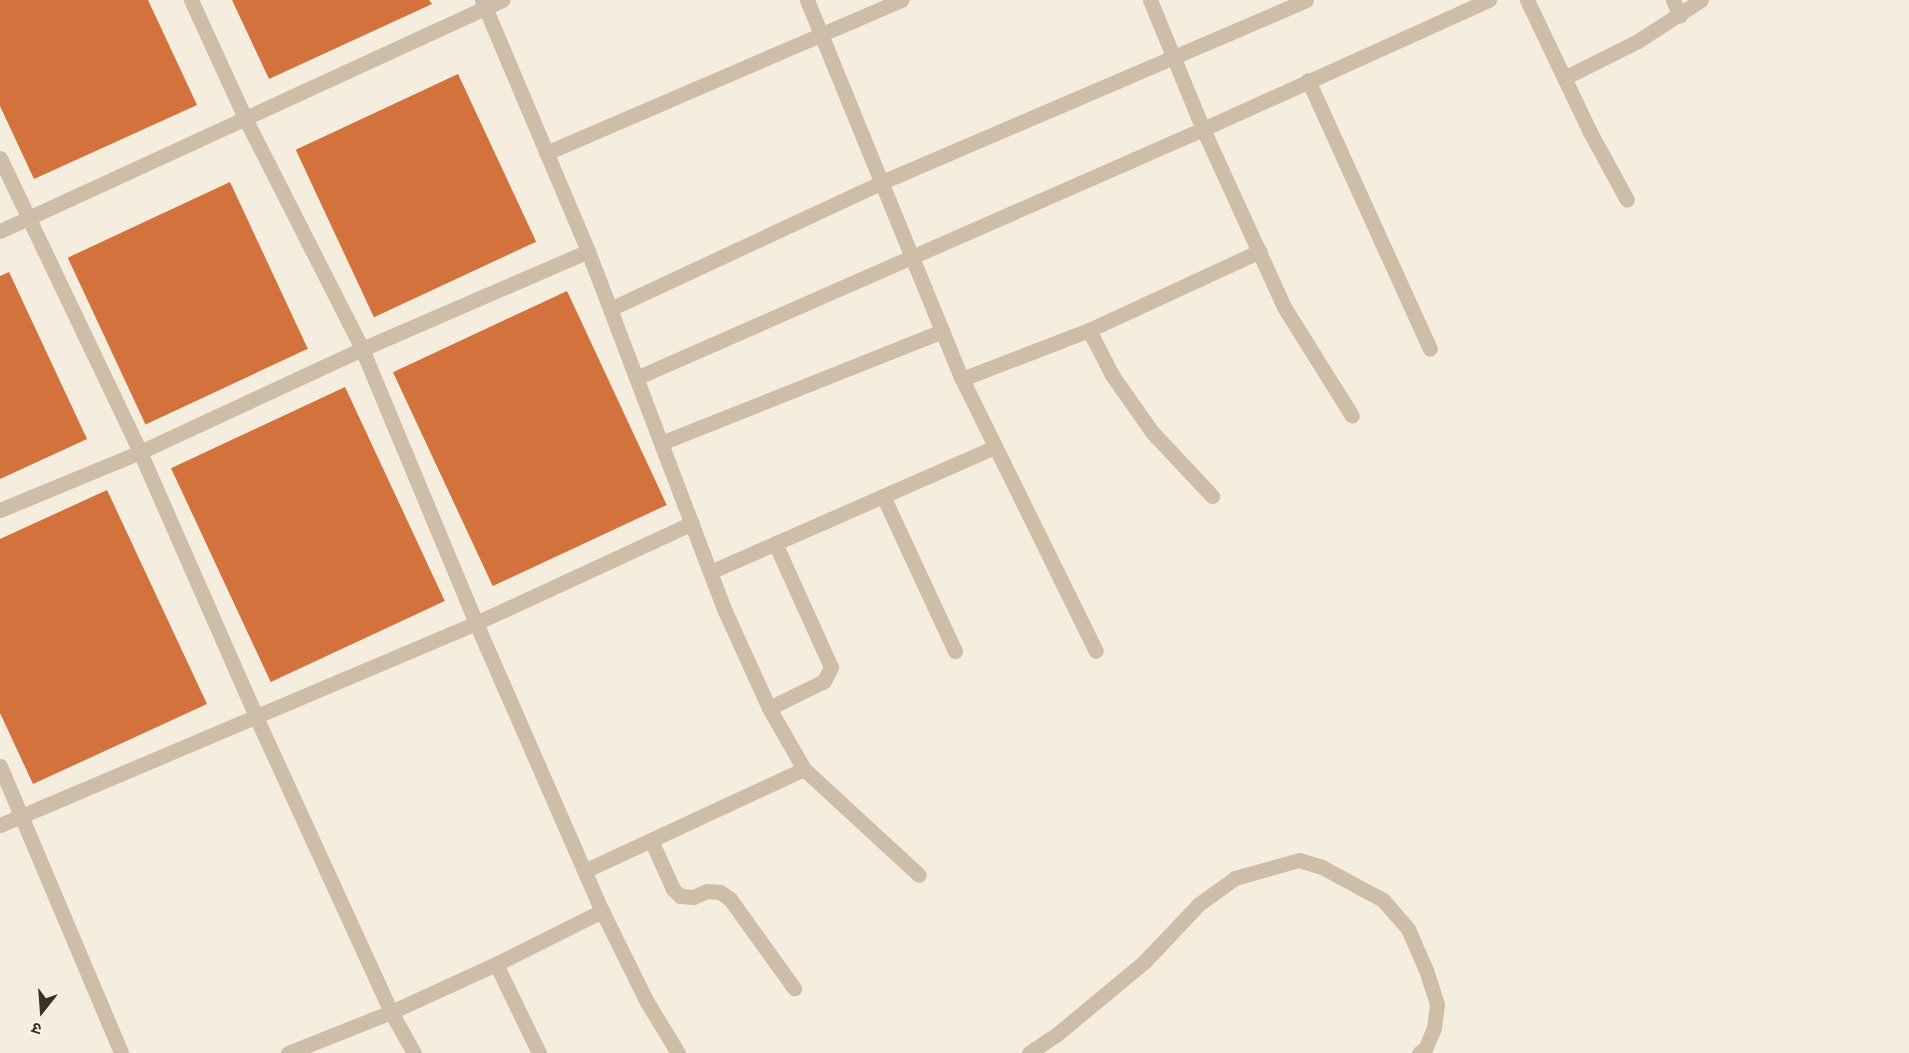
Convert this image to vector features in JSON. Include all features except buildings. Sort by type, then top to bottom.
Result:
[{"type":"street","points":[[190,0],[245,118],[362,349],[476,623],[584,871],[647,1002],[678,1053]]},
{"type":"street","points":[[0,231],[245,118],[483,4],[502,0]]},
{"type":"street","points":[[807,0],[962,379],[1096,651]]},
{"type":"street","points":[[546,153],[901,0]]},
{"type":"street","points":[[1150,0],[1203,129],[1284,307],[1352,416]]},
{"type":"street","points":[[610,309],[882,182],[1306,0]]},
{"type":"street","points":[[636,378],[1203,129],[1489,0]]},
{"type":"street","points":[[1527,0],[1627,200]]},
{"type":"street","points":[[1673,0],[1680,16]]},
{"type":"street","points":[[1564,78],[1638,41],[1680,16],[1701,0]]},
{"type":"street","points":[[483,4],[588,251],[710,572],[769,708],[804,769],[919,875]]},
{"type":"street","points":[[1308,80],[1430,349]]},
{"type":"street","points":[[0,158],[140,452],[256,719],[391,1012],[414,1053]]},
{"type":"street","points":[[0,510],[140,452],[362,349],[588,251]]},
{"type":"street","points":[[962,379],[1089,330],[1260,251]]},
{"type":"street","points":[[1089,330],[1112,375],[1152,432],[1212,496]]},
{"type":"street","points":[[662,443],[943,331]]},
{"type":"street","points":[[710,572],[995,447]]},
{"type":"street","points":[[883,496],[955,651]]},
{"type":"street","points":[[0,825],[256,719],[476,623],[692,523]]},
{"type":"street","points":[[769,708],[824,681],[831,667],[775,543]]},
{"type":"street","points":[[0,766],[121,1053]]},
{"type":"street","points":[[584,871],[804,769]]},
{"type":"street","points":[[651,840],[673,890],[680,896],[693,897],[707,891],[720,892],[730,899],[794,988]]},
{"type":"street","points":[[1029,1053],[1056,1035],[1145,961],[1200,904],[1235,878],[1299,861],[1322,867],[1383,900],[1408,929],[1426,970],[1437,1004],[1434,1028],[1425,1049],[1419,1053]]},
{"type":"street","points":[[288,1053],[391,1012],[496,964],[602,911]]},
{"type":"street","points":[[496,964],[539,1053]]}]
